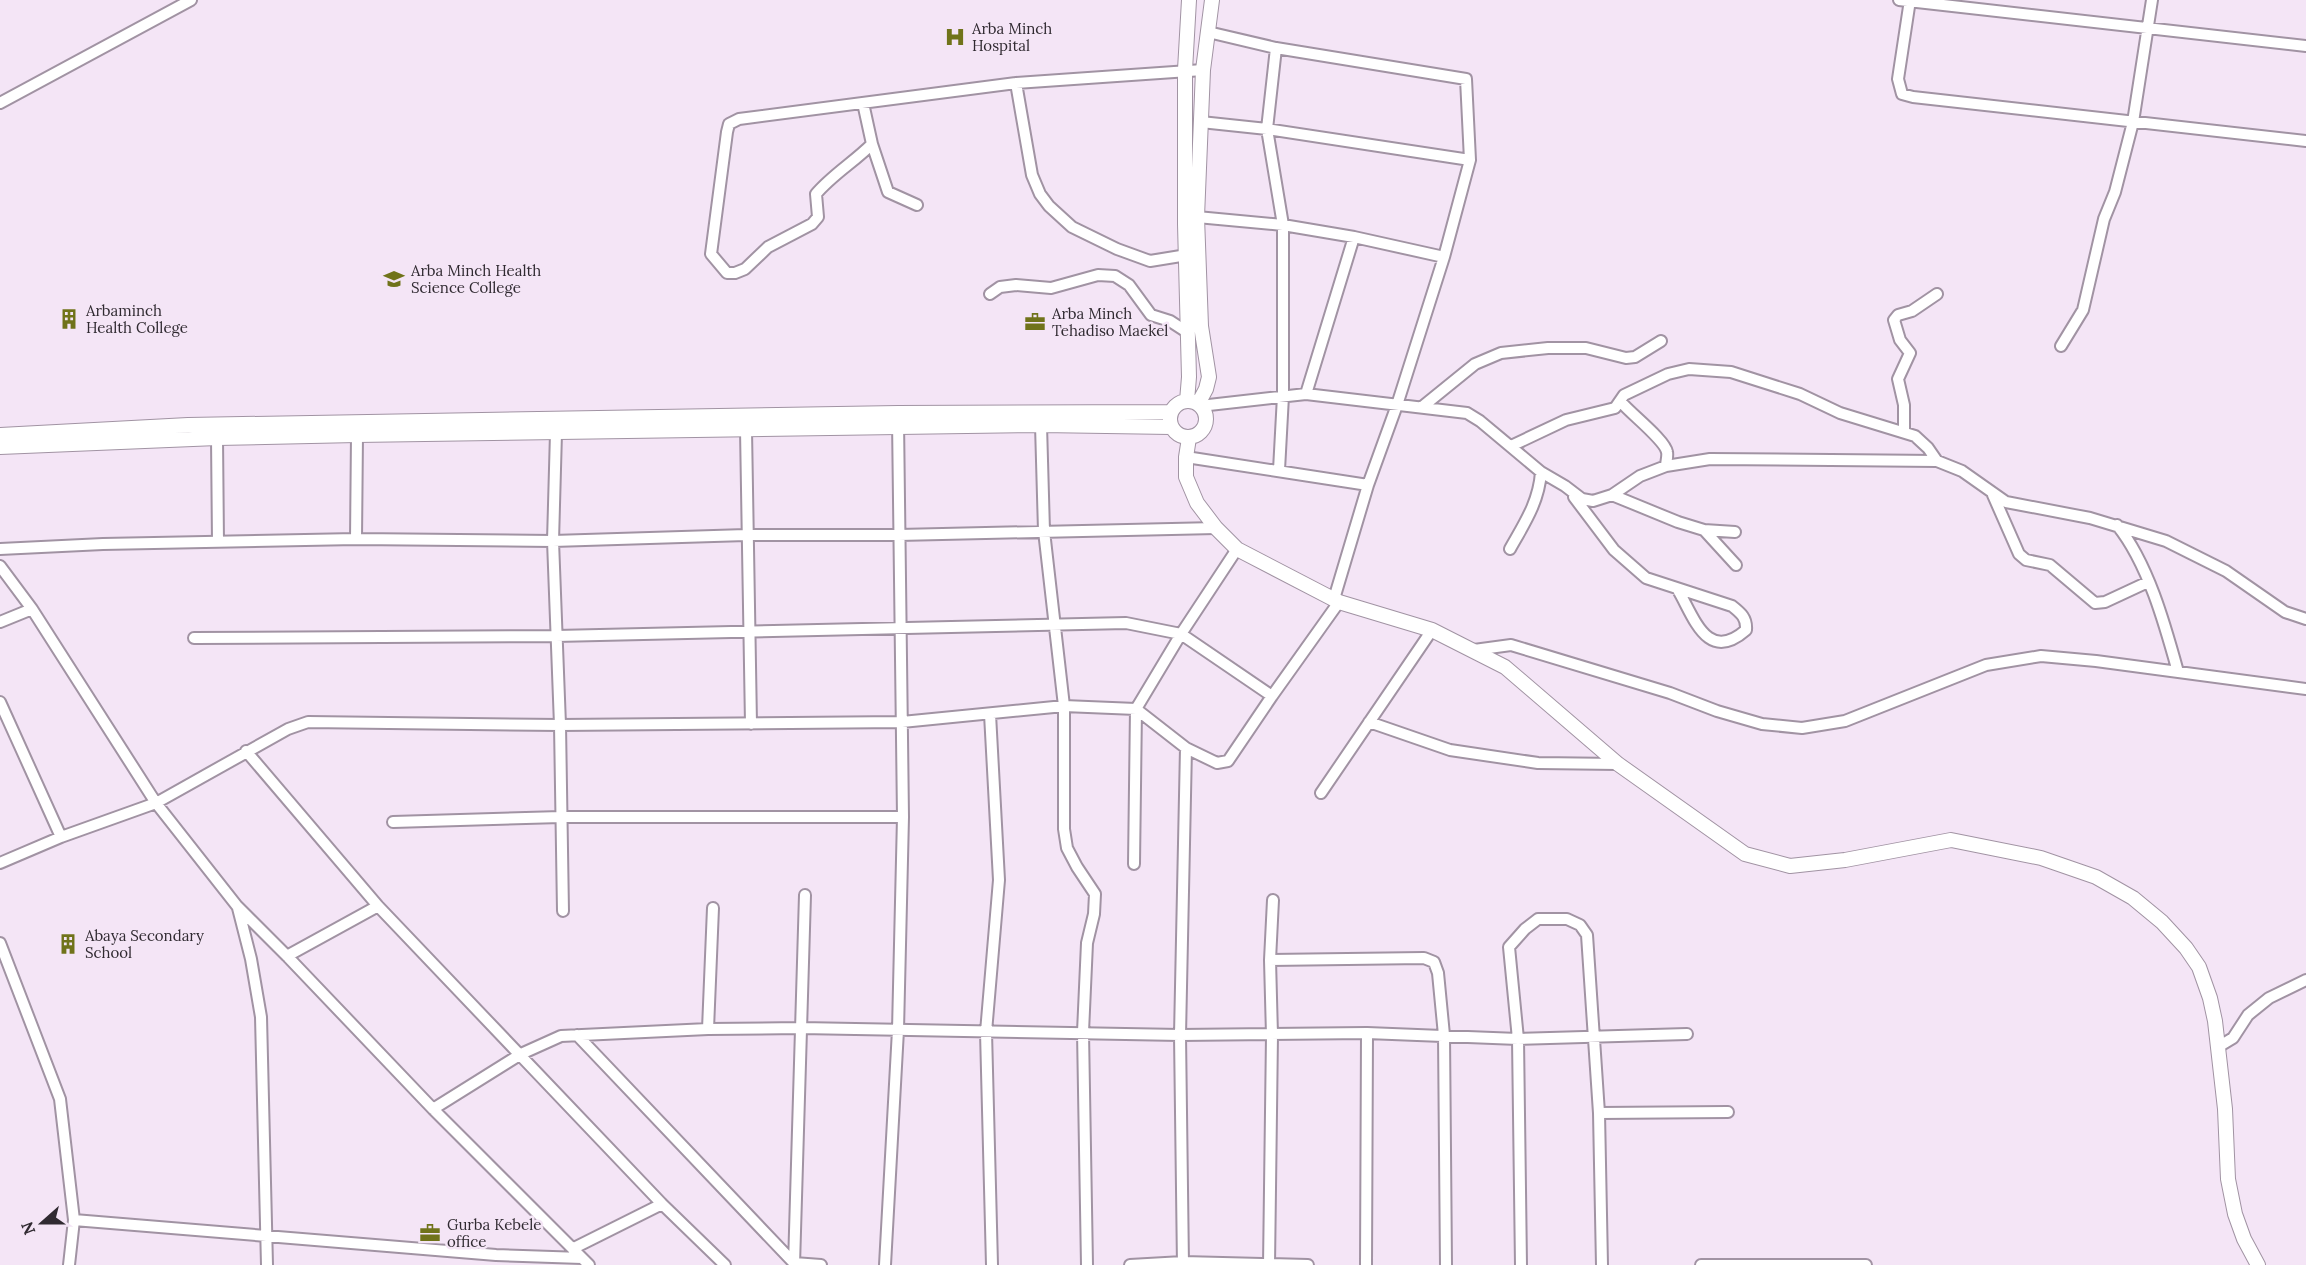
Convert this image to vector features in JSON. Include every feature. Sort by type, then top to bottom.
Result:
[{"type":"main road","points":[[1189,0],[1185,70],[1187,332],[1189,377],[1195,404]]},
{"type":"main road","points":[[1195,404],[1206,389],[1209,377],[1202,326],[1197,217],[1203,70],[1212,0]]},
{"type":"main road","points":[[1195,404],[1204,410],[1206,422],[1200,433],[1189,438],[1178,435],[1171,427],[1171,412],[1177,405],[1195,404]]},
{"type":"main road","points":[[0,435],[188,425],[898,413],[1171,412]]},
{"type":"main road","points":[[0,447],[357,435],[1041,426],[1171,427]]},
{"type":"main road","points":[[1189,438],[1186,477],[1197,503],[1216,528],[1237,549],[1336,600],[1432,630],[1505,667],[1618,764],[1746,854],[1790,866],[1951,840],[2041,858],[2096,877],[2133,897],[2162,922],[2186,948],[2199,967],[2210,998],[2225,1109],[2228,1179],[2235,1214],[2244,1239],[2258,1265]]},
{"type":"street","points":[[0,104],[191,0]]},
{"type":"street","points":[[2061,346],[2083,310],[2104,219],[2115,192],[2133,122],[2152,0]]},
{"type":"street","points":[[2306,46],[1906,1],[1898,79],[1902,94],[1913,97],[2306,141]]},
{"type":"street","points":[[0,863],[61,837],[156,803],[246,751],[288,729],[308,722],[560,725],[902,722],[1064,706],[1136,709],[1186,748],[1216,764],[1228,761],[1336,600],[1368,485],[1397,405],[1444,257],[1470,160],[1466,79],[1276,48],[1208,32]]},
{"type":"street","points":[[1276,48],[1267,129],[1283,225],[1283,396],[1279,470]]},
{"type":"street","points":[[872,144],[849,166],[827,181],[816,194],[818,217],[812,224],[768,247],[746,269],[727,273],[717,264],[711,254],[729,124],[739,119],[1016,83],[1203,70]]},
{"type":"street","points":[[1016,83],[1032,176],[1040,194],[1049,206],[1072,227],[1117,249],[1150,261],[1186,255]]},
{"type":"street","points":[[863,103],[872,144],[888,192],[917,206]]},
{"type":"street","points":[[1201,122],[1267,129],[1470,160]]},
{"type":"street","points":[[1197,217],[1283,225],[1354,237],[1444,257]]},
{"type":"street","points":[[1306,394],[1354,237]]},
{"type":"street","points":[[990,294],[1000,287],[1016,285],[1051,288],[1098,275],[1115,276],[1129,285],[1151,315],[1170,321],[1187,332]]},
{"type":"street","points":[[1904,432],[1904,405],[1898,379],[1910,353],[1900,339],[1894,320],[1898,315],[1912,311],[1937,294]]},
{"type":"street","points":[[1422,407],[1475,364],[1501,353],[1548,348],[1586,348],[1626,358],[1635,357],[1661,341]]},
{"type":"street","points":[[1511,446],[1566,420],[1615,408],[1624,395],[1668,374],[1689,369],[1731,372],[1800,394],[1840,413],[1915,436],[1928,448],[1936,461]]},
{"type":"street","points":[[1195,404],[1306,394],[1467,413],[1541,472],[1582,499],[1593,501],[1612,495],[1640,476],[1666,466],[1710,459],[1936,461],[1962,471],[2006,502],[2090,518],[2166,541],[2226,571],[2285,612],[2306,619]]},
{"type":"street","points":[[1621,402],[1663,444],[1667,452],[1666,466]]},
{"type":"street","points":[[885,1265],[898,1030],[903,817],[898,413]]},
{"type":"street","points":[[1041,426],[1044,531],[1064,706],[1064,829],[1067,848],[1095,894],[1094,914],[1088,943],[1083,1032],[1087,1265]]},
{"type":"street","points":[[746,430],[751,724]]},
{"type":"street","points":[[556,433],[553,541],[560,725],[563,910]]},
{"type":"street","points":[[356,539],[357,435]]},
{"type":"street","points":[[218,438],[218,542]]},
{"type":"street","points":[[1186,456],[1368,485]]},
{"type":"street","points":[[1510,549],[1534,507],[1540,490],[1541,472]]},
{"type":"street","points":[[1565,486],[1614,550],[1646,578],[1732,606],[1742,614],[1747,622],[1746,630],[1729,641],[1719,642],[1710,639],[1701,632],[1678,590]]},
{"type":"street","points":[[1612,495],[1704,530],[1735,532]]},
{"type":"street","points":[[1993,495],[2019,554],[2026,560],[2050,565],[2095,603],[2105,603],[2148,582]]},
{"type":"street","points":[[2117,525],[2128,538],[2162,613],[2178,672]]},
{"type":"street","points":[[0,549],[356,539],[553,541],[746,535],[899,535],[1216,528]]},
{"type":"street","points":[[1704,530],[1736,565]]},
{"type":"street","points":[[1134,864],[1136,709],[1181,634],[1237,549]]},
{"type":"street","points":[[0,566],[32,609],[156,803],[237,906],[433,1109],[586,1261]]},
{"type":"street","points":[[0,622],[32,609]]},
{"type":"street","points":[[194,638],[556,636],[1126,623],[1181,634],[1272,696]]},
{"type":"street","points":[[1321,793],[1432,630]]},
{"type":"street","points":[[1474,650],[1511,645],[1670,693],[1717,711],[1762,724],[1802,728],[1845,721],[1986,665],[2041,656],[2096,661],[2306,689]]},
{"type":"street","points":[[0,702],[61,837]]},
{"type":"street","points":[[990,714],[999,880],[986,1032],[992,1265]]},
{"type":"street","points":[[1369,722],[1450,750],[1538,763],[1618,764]]},
{"type":"street","points":[[1184,1264],[1180,1035],[1186,748]]},
{"type":"street","points":[[246,751],[378,906],[662,1204],[725,1265]]},
{"type":"street","points":[[393,822],[561,817],[903,817]]},
{"type":"street","points":[[794,1264],[805,896]]},
{"type":"street","points":[[1269,1264],[1272,1035],[1270,960],[1273,900]]},
{"type":"street","points":[[237,906],[251,959],[261,1017],[267,1265]]},
{"type":"street","points":[[287,956],[378,906]]},
{"type":"street","points":[[708,1029],[713,908]]},
{"type":"street","points":[[1521,1265],[1518,1039],[1509,946],[1525,928],[1538,919],[1566,919],[1580,925],[1587,935],[1599,1113],[1602,1265]]},
{"type":"street","points":[[0,943],[60,1099],[74,1220],[69,1265]]},
{"type":"street","points":[[1270,960],[1424,958],[1434,962],[1438,973],[1444,1035],[1446,1265]]},
{"type":"street","points":[[2218,1047],[2233,1038],[2248,1016],[2269,998],[2306,980]]},
{"type":"street","points":[[433,1109],[521,1054],[561,1036],[577,1035],[708,1029],[1180,1035],[1367,1033],[1518,1039],[1687,1034]]},
{"type":"street","points":[[1366,1265],[1367,1033]]},
{"type":"street","points":[[577,1035],[794,1264],[821,1265]]},
{"type":"street","points":[[1599,1113],[1728,1113]]},
{"type":"street","points":[[574,1248],[662,1204]]},
{"type":"street","points":[[74,1220],[268,1238],[586,1261]]},
{"type":"street","points":[[1130,1265],[1308,1265]]},
{"type":"street","points":[[1701,1265],[1866,1265]]},
{"type":"place","name":"Arba Minch Hospital","points":[[955,37]]},
{"type":"place","name":"Arba Minch Health Science College","points":[[394,279]]},
{"type":"place","name":"Arbaminch Health College","points":[[69,319]]},
{"type":"place","name":"Arba Minch Tehadiso Maekel","points":[[1035,322]]},
{"type":"place","name":"Abaya Secondary School","points":[[68,944]]},
{"type":"place","name":"Gurba Kebele office","points":[[430,1233]]}]
